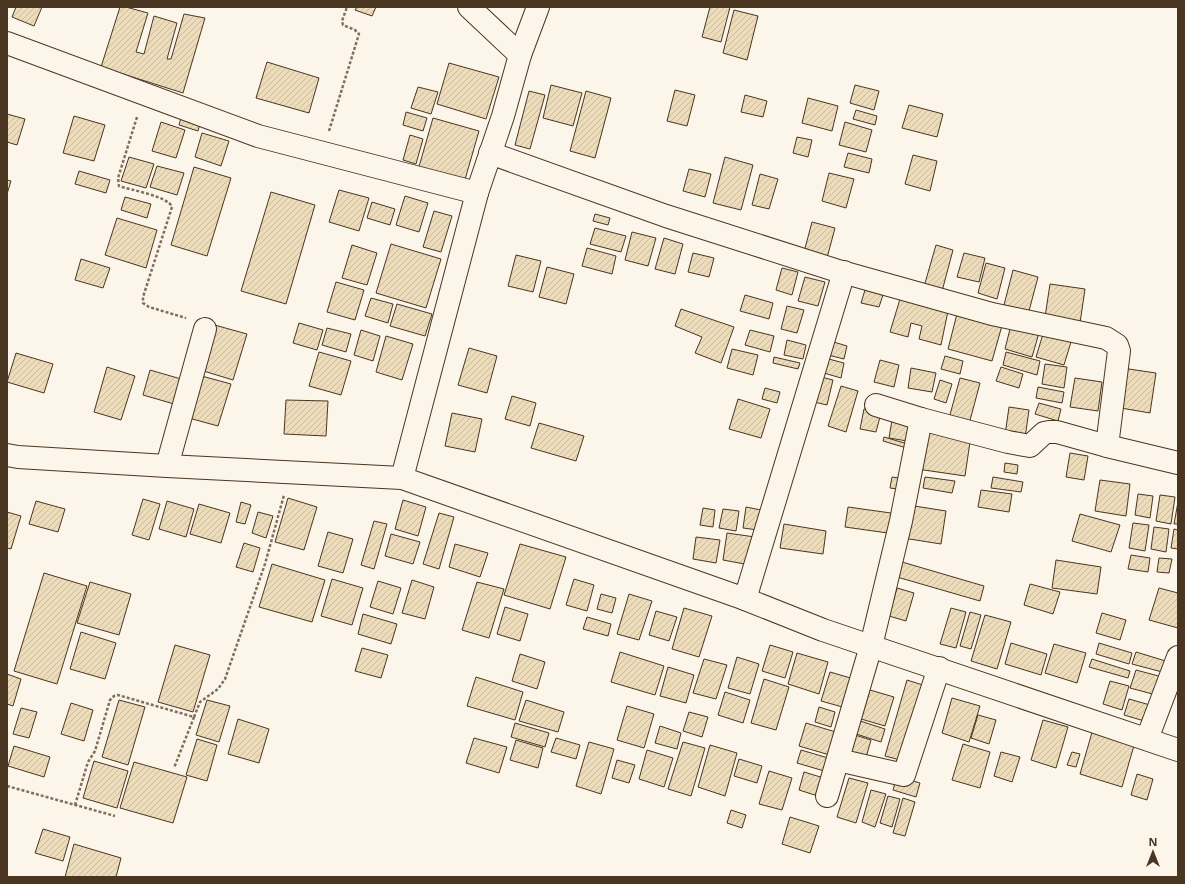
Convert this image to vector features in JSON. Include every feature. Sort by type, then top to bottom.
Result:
[{"type":"street","points":[[469,7],[520,55]]},
{"type":"street","points":[[402,478],[477,193],[503,116],[520,55],[538,7]]},
{"type":"street","points":[[7,43],[258,136],[477,193]]},
{"type":"street","points":[[490,153],[666,216],[844,272],[992,314],[1106,338],[1117,345],[1119,350],[1107,446]]},
{"type":"street","points":[[745,599],[844,272]]},
{"type":"street","points":[[167,466],[205,329]]},
{"type":"street","points":[[876,405],[921,419],[1026,446],[1030,446],[1039,437],[1048,432],[1057,432],[1178,463]]},
{"type":"street","points":[[827,796],[871,646],[901,521],[921,419]]},
{"type":"street","points":[[7,454],[18,457],[402,478],[745,599],[823,630],[1178,750]]},
{"type":"street","points":[[1147,739],[1178,657]]},
{"type":"street","points":[[838,760],[904,775],[939,668]]},
{"type":"path","points":[[323,153],[359,34],[355,30],[343,25],[342,21],[347,7]]},
{"type":"path","points":[[142,93],[118,182],[119,186],[167,201],[172,207],[143,296],[143,303],[149,307],[200,323],[205,329]]},
{"type":"path","points":[[174,768],[200,702],[218,689],[225,679],[265,564],[290,472]]},
{"type":"path","points":[[75,805],[88,762],[95,751],[112,697],[118,695],[194,716]]},
{"type":"path","points":[[7,786],[115,816]]},
{"type":"building","points":[[16,7],[42,7],[34,26],[12,17]]},
{"type":"building","points":[[120,7],[126,7],[148,13],[136,52],[144,54],[154,16],[177,23],[167,59],[171,59],[184,14],[205,18],[183,93],[101,67]]},
{"type":"building","points":[[357,7],[376,7],[372,16],[355,10]]},
{"type":"building","points":[[710,7],[730,7],[721,42],[702,37]]},
{"type":"building","points":[[734,10],[758,16],[747,60],[723,53]]},
{"type":"building","points":[[267,62],[319,78],[309,113],[256,98]]},
{"type":"building","points":[[449,63],[499,77],[486,119],[437,104]]},
{"type":"building","points":[[551,85],[582,93],[573,126],[543,118]]},
{"type":"building","points":[[855,85],[879,91],[874,110],[850,103]]},
{"type":"building","points":[[418,87],[438,92],[431,114],[411,108]]},
{"type":"building","points":[[675,90],[695,95],[687,126],[667,121]]},
{"type":"building","points":[[529,91],[545,95],[530,149],[515,145]]},
{"type":"building","points":[[586,91],[611,98],[595,158],[570,151]]},
{"type":"building","points":[[745,95],[767,101],[763,117],[741,112]]},
{"type":"building","points":[[808,98],[838,106],[832,131],[802,123]]},
{"type":"building","points":[[909,105],[943,114],[937,137],[902,128]]},
{"type":"building","points":[[856,110],[877,116],[875,125],[853,119]]},
{"type":"building","points":[[406,112],[427,118],[423,131],[403,125]]},
{"type":"building","points":[[7,114],[25,119],[17,145],[7,142]]},
{"type":"building","points":[[182,114],[201,119],[198,131],[179,125]]},
{"type":"building","points":[[74,116],[105,125],[94,161],[63,153]]},
{"type":"building","points":[[433,118],[479,131],[464,183],[418,170]]},
{"type":"building","points":[[161,122],[185,130],[176,158],[152,151]]},
{"type":"building","points":[[845,122],[872,130],[866,152],[839,145]]},
{"type":"building","points":[[202,133],[229,141],[221,166],[195,157]]},
{"type":"building","points":[[410,135],[423,139],[416,164],[403,160]]},
{"type":"building","points":[[797,137],[812,140],[808,157],[793,153]]},
{"type":"building","points":[[848,153],[872,159],[869,173],[844,167]]},
{"type":"building","points":[[913,155],[937,161],[930,191],[905,184]]},
{"type":"building","points":[[129,157],[154,164],[146,188],[121,181]]},
{"type":"building","points":[[725,157],[753,165],[741,210],[713,203]]},
{"type":"building","points":[[157,166],[184,173],[177,195],[150,187]]},
{"type":"building","points":[[194,167],[231,178],[207,256],[171,245]]},
{"type":"building","points":[[689,169],[711,174],[705,197],[683,191]]},
{"type":"building","points":[[79,171],[110,180],[106,193],[75,184]]},
{"type":"building","points":[[829,173],[854,179],[846,208],[822,201]]},
{"type":"building","points":[[760,174],[778,179],[769,209],[752,205]]},
{"type":"building","points":[[7,180],[11,181],[7,194]]},
{"type":"building","points":[[339,190],[369,198],[359,231],[329,222]]},
{"type":"building","points":[[271,192],[315,205],[286,304],[241,291]]},
{"type":"building","points":[[405,196],[428,203],[419,232],[396,225]]},
{"type":"building","points":[[125,197],[151,204],[147,218],[121,210]]},
{"type":"building","points":[[372,202],[395,209],[390,225],[367,218]]},
{"type":"building","points":[[434,211],[452,216],[441,252],[423,247]]},
{"type":"building","points":[[595,214],[610,218],[608,225],[593,221]]},
{"type":"building","points":[[117,218],[157,230],[146,268],[105,255]]},
{"type":"building","points":[[812,222],[835,228],[827,258],[804,252]]},
{"type":"building","points":[[595,228],[626,236],[621,252],[590,244]]},
{"type":"building","points":[[632,232],[656,238],[648,266],[625,260]]},
{"type":"building","points":[[664,238],[683,244],[675,274],[655,269]]},
{"type":"building","points":[[391,244],[441,259],[426,308],[376,293]]},
{"type":"building","points":[[352,245],[377,253],[367,285],[342,278]]},
{"type":"building","points":[[936,245],[953,250],[941,295],[923,290]]},
{"type":"building","points":[[587,248],[616,256],[612,274],[582,266]]},
{"type":"building","points":[[693,253],[714,258],[709,277],[688,272]]},
{"type":"building","points":[[964,253],[985,258],[979,282],[957,277]]},
{"type":"building","points":[[516,255],[541,261],[533,292],[508,286]]},
{"type":"building","points":[[81,259],[110,268],[103,288],[75,280]]},
{"type":"building","points":[[986,263],[1005,268],[997,299],[978,293]]},
{"type":"building","points":[[547,267],[574,274],[566,304],[539,297]]},
{"type":"building","points":[[782,268],[798,272],[792,295],[776,290]]},
{"type":"building","points":[[1013,270],[1038,277],[1029,311],[1004,305]]},
{"type":"building","points":[[805,277],[825,282],[818,306],[798,301]]},
{"type":"building","points":[[336,282],[364,290],[355,320],[327,312]]},
{"type":"building","points":[[1050,284],[1085,289],[1080,323],[1045,317]]},
{"type":"building","points":[[865,290],[883,295],[879,307],[861,303]]},
{"type":"building","points":[[745,295],[773,303],[769,319],[740,311]]},
{"type":"building","points":[[371,298],[393,304],[388,323],[365,316]]},
{"type":"building","points":[[900,299],[948,311],[941,345],[919,339],[922,326],[911,323],[908,337],[890,332]]},
{"type":"building","points":[[397,304],[432,314],[425,336],[390,326]]},
{"type":"building","points":[[787,306],[804,310],[797,333],[781,329]]},
{"type":"building","points":[[681,309],[734,327],[721,363],[695,353],[702,337],[675,326]]},
{"type":"building","points":[[958,310],[1003,322],[992,361],[948,349]]},
{"type":"building","points":[[299,323],[323,330],[317,350],[293,343]]},
{"type":"building","points":[[211,324],[247,334],[233,380],[197,369]]},
{"type":"building","points":[[1011,325],[1039,333],[1032,357],[1005,349]]},
{"type":"building","points":[[327,328],[351,334],[346,352],[322,345]]},
{"type":"building","points":[[361,330],[380,336],[373,361],[354,355]]},
{"type":"building","points":[[750,330],[774,336],[770,352],[745,345]]},
{"type":"building","points":[[1043,334],[1071,342],[1064,365],[1036,357]]},
{"type":"building","points":[[386,336],[413,344],[402,380],[376,372]]},
{"type":"building","points":[[787,340],[806,345],[803,359],[784,355]]},
{"type":"building","points":[[827,340],[847,346],[844,359],[824,354]]},
{"type":"building","points":[[469,348],[497,356],[487,393],[458,385]]},
{"type":"building","points":[[732,349],[758,355],[753,375],[727,368]]},
{"type":"building","points":[[319,352],[351,361],[341,395],[309,386]]},
{"type":"building","points":[[1006,352],[1040,361],[1037,375],[1003,365]]},
{"type":"building","points":[[16,353],[53,364],[44,393],[7,382]]},
{"type":"building","points":[[945,356],[963,361],[960,374],[941,369]]},
{"type":"building","points":[[774,357],[800,363],[798,369],[773,363]]},
{"type":"building","points":[[821,357],[844,363],[841,378],[817,371]]},
{"type":"building","points":[[880,360],[899,365],[894,387],[874,382]]},
{"type":"building","points":[[1045,364],[1067,367],[1064,388],[1042,384]]},
{"type":"building","points":[[107,367],[135,376],[121,420],[94,412]]},
{"type":"building","points":[[1001,367],[1023,374],[1019,388],[996,381]]},
{"type":"building","points":[[911,368],[936,373],[932,392],[908,388]]},
{"type":"building","points":[[1122,368],[1156,373],[1150,413],[1115,407]]},
{"type":"building","points":[[150,370],[188,381],[181,406],[143,395]]},
{"type":"building","points":[[198,375],[231,384],[218,426],[185,417]]},
{"type":"building","points":[[817,376],[833,380],[827,405],[810,401]]},
{"type":"building","points":[[960,378],[980,383],[968,428],[948,422]]},
{"type":"building","points":[[1075,378],[1102,382],[1098,411],[1070,407]]},
{"type":"building","points":[[940,380],[952,384],[946,403],[934,399]]},
{"type":"building","points":[[841,386],[858,391],[846,432],[828,426]]},
{"type":"building","points":[[1038,387],[1064,392],[1062,403],[1036,398]]},
{"type":"building","points":[[765,388],[780,392],[777,403],[762,399]]},
{"type":"building","points":[[512,396],[536,403],[530,426],[505,419]]},
{"type":"building","points":[[738,399],[770,409],[761,438],[729,429]]},
{"type":"building","points":[[286,400],[328,401],[326,436],[284,434]]},
{"type":"building","points":[[1039,403],[1061,409],[1058,421],[1035,414]]},
{"type":"building","points":[[1009,407],[1029,410],[1025,438],[1005,435]]},
{"type":"building","points":[[864,409],[881,413],[876,432],[860,429]]},
{"type":"building","points":[[452,413],[482,419],[475,452],[445,446]]},
{"type":"building","points":[[892,420],[917,425],[913,442],[889,438]]},
{"type":"building","points":[[539,423],[584,436],[576,461],[531,448]]},
{"type":"building","points":[[923,428],[971,435],[965,476],[917,469]]},
{"type":"building","points":[[884,437],[911,445],[910,449],[883,441]]},
{"type":"building","points":[[1070,453],[1088,456],[1084,480],[1066,477]]},
{"type":"building","points":[[1005,463],[1018,465],[1017,474],[1004,472]]},
{"type":"building","points":[[892,477],[906,479],[904,490],[890,488]]},
{"type":"building","points":[[925,477],[955,481],[952,493],[923,488]]},
{"type":"building","points":[[993,477],[1023,482],[1021,492],[991,488]]},
{"type":"building","points":[[1100,480],[1130,484],[1126,516],[1095,511]]},
{"type":"building","points":[[981,490],[1012,494],[1009,512],[978,507]]},
{"type":"building","points":[[1138,494],[1153,496],[1150,518],[1135,515]]},
{"type":"building","points":[[1160,495],[1175,497],[1171,524],[1156,521]]},
{"type":"building","points":[[288,498],[317,507],[304,550],[275,542]]},
{"type":"building","points":[[143,499],[160,504],[149,540],[132,535]]},
{"type":"building","points":[[403,500],[426,507],[418,536],[395,529]]},
{"type":"building","points":[[36,501],[65,509],[58,532],[29,524]]},
{"type":"building","points":[[167,501],[194,509],[186,537],[159,529]]},
{"type":"building","points":[[241,502],[251,505],[245,524],[236,522]]},
{"type":"building","points":[[1178,502],[1178,524],[1174,524]]},
{"type":"building","points":[[199,504],[230,513],[221,543],[190,534]]},
{"type":"building","points":[[908,505],[946,511],[941,544],[903,538]]},
{"type":"building","points":[[746,507],[761,510],[758,530],[743,528]]},
{"type":"building","points":[[848,507],[898,514],[895,534],[845,527]]},
{"type":"building","points":[[703,508],[715,510],[713,527],[700,525]]},
{"type":"building","points":[[723,509],[739,511],[736,531],[719,528]]},
{"type":"building","points":[[7,512],[21,516],[11,549],[7,548]]},
{"type":"building","points":[[258,512],[273,516],[266,538],[252,533]]},
{"type":"building","points":[[439,513],[454,517],[439,569],[423,564]]},
{"type":"building","points":[[1080,514],[1120,525],[1111,552],[1072,541]]},
{"type":"building","points":[[374,521],[387,524],[374,569],[361,565]]},
{"type":"building","points":[[1133,523],[1149,525],[1145,551],[1129,548]]},
{"type":"building","points":[[784,524],[826,531],[823,554],[780,548]]},
{"type":"building","points":[[1154,527],[1169,529],[1166,552],[1151,549]]},
{"type":"building","points":[[1174,529],[1178,530],[1178,549],[1171,548]]},
{"type":"building","points":[[328,532],[353,539],[343,573],[318,566]]},
{"type":"building","points":[[727,533],[755,537],[750,565],[723,560]]},
{"type":"building","points":[[391,534],[420,542],[413,564],[385,556]]},
{"type":"building","points":[[696,537],[720,540],[716,563],[693,559]]},
{"type":"building","points":[[244,543],[260,548],[253,572],[236,567]]},
{"type":"building","points":[[455,544],[488,553],[480,577],[449,567]]},
{"type":"building","points":[[520,544],[566,557],[550,609],[504,595]]},
{"type":"building","points":[[1131,555],[1150,558],[1148,572],[1128,569]]},
{"type":"building","points":[[1159,558],[1172,559],[1169,573],[1157,572]]},
{"type":"building","points":[[1056,560],[1101,567],[1097,594],[1052,588]]},
{"type":"building","points":[[902,562],[984,586],[980,601],[897,577]]},
{"type":"building","points":[[272,564],[325,580],[312,622],[259,607]]},
{"type":"building","points":[[44,573],[87,586],[57,684],[14,671]]},
{"type":"building","points":[[332,579],[363,588],[352,625],[321,616]]},
{"type":"building","points":[[574,579],[594,585],[587,611],[566,605]]},
{"type":"building","points":[[412,580],[434,587],[425,619],[402,613]]},
{"type":"building","points":[[378,581],[401,588],[393,614],[370,607]]},
{"type":"building","points":[[90,582],[131,594],[119,635],[77,623]]},
{"type":"building","points":[[477,582],[504,589],[489,638],[462,630]]},
{"type":"building","points":[[1030,584],[1060,592],[1053,614],[1024,605]]},
{"type":"building","points":[[897,588],[914,593],[906,621],[889,616]]},
{"type":"building","points":[[1159,588],[1178,593],[1178,628],[1149,620]]},
{"type":"building","points":[[601,594],[616,598],[612,613],[597,609]]},
{"type":"building","points":[[629,594],[652,601],[639,640],[617,634]]},
{"type":"building","points":[[505,607],[528,614],[520,641],[497,634]]},
{"type":"building","points":[[684,608],[712,616],[699,657],[672,649]]},
{"type":"building","points":[[951,608],[966,612],[956,648],[940,644]]},
{"type":"building","points":[[656,611],[677,617],[669,641],[649,635]]},
{"type":"building","points":[[970,612],[981,615],[971,649],[960,646]]},
{"type":"building","points":[[1102,613],[1126,620],[1120,640],[1096,633]]},
{"type":"building","points":[[363,614],[397,624],[391,644],[358,634]]},
{"type":"building","points":[[985,615],[1011,622],[997,669],[971,661]]},
{"type":"building","points":[[587,617],[611,624],[608,636],[583,629]]},
{"type":"building","points":[[81,632],[116,643],[105,679],[70,669]]},
{"type":"building","points":[[1011,643],[1047,654],[1041,675],[1005,664]]},
{"type":"building","points":[[1099,643],[1132,653],[1129,664],[1096,654]]},
{"type":"building","points":[[1054,644],[1086,653],[1077,683],[1045,673]]},
{"type":"building","points":[[175,645],[210,655],[193,712],[158,702]]},
{"type":"building","points":[[770,645],[793,652],[785,678],[762,671]]},
{"type":"building","points":[[362,648],[388,655],[381,678],[355,671]]},
{"type":"building","points":[[620,652],[664,666],[655,695],[611,682]]},
{"type":"building","points":[[1136,652],[1169,662],[1166,673],[1132,664]]},
{"type":"building","points":[[797,653],[828,662],[819,694],[788,684]]},
{"type":"building","points":[[520,654],[545,662],[537,689],[512,681]]},
{"type":"building","points":[[737,657],[759,664],[750,694],[728,688]]},
{"type":"building","points":[[704,659],[727,665],[716,699],[693,693]]},
{"type":"building","points":[[1092,659],[1130,671],[1128,678],[1089,667]]},
{"type":"building","points":[[668,667],[694,675],[686,703],[660,696]]},
{"type":"building","points":[[1136,670],[1166,678],[1160,696],[1130,688]]},
{"type":"building","points":[[830,672],[854,679],[846,708],[821,701]]},
{"type":"building","points":[[7,674],[21,679],[13,706],[7,704]]},
{"type":"building","points":[[476,677],[523,692],[515,720],[467,706]]},
{"type":"building","points":[[764,679],[789,687],[776,730],[751,723]]},
{"type":"building","points":[[907,680],[926,686],[904,761],[885,756]]},
{"type":"building","points":[[1110,681],[1129,686],[1122,710],[1103,704]]},
{"type":"building","points":[[870,690],[894,697],[885,726],[861,719]]},
{"type":"building","points":[[725,692],[750,700],[743,723],[718,715]]},
{"type":"building","points":[[952,698],[980,706],[969,742],[942,733]]},
{"type":"building","points":[[1129,699],[1157,707],[1151,723],[1124,715]]},
{"type":"building","points":[[119,700],[145,707],[128,765],[102,757]]},
{"type":"building","points":[[207,700],[230,706],[219,742],[196,735]]},
{"type":"building","points":[[526,700],[564,712],[558,732],[519,721]]},
{"type":"building","points":[[71,703],[93,710],[84,741],[61,734]]},
{"type":"building","points":[[627,706],[654,714],[644,748],[617,740]]},
{"type":"building","points":[[819,707],[835,712],[831,727],[815,722]]},
{"type":"building","points":[[21,708],[37,712],[29,738],[13,734]]},
{"type":"building","points":[[689,712],[708,717],[702,737],[683,731]]},
{"type":"building","points":[[978,715],[996,720],[989,744],[971,738]]},
{"type":"building","points":[[238,719],[269,729],[259,763],[228,754]]},
{"type":"building","points":[[854,719],[885,729],[881,742],[850,732]]},
{"type":"building","points":[[1043,720],[1068,727],[1056,768],[1031,760]]},
{"type":"building","points":[[515,723],[549,733],[545,747],[511,737]]},
{"type":"building","points":[[806,723],[839,733],[833,756],[799,746]]},
{"type":"building","points":[[660,726],[681,733],[677,749],[655,743]]},
{"type":"building","points":[[1093,729],[1135,742],[1122,787],[1080,774]]},
{"type":"building","points":[[855,735],[871,740],[865,761],[848,757]]},
{"type":"building","points":[[474,738],[507,747],[499,773],[466,763]]},
{"type":"building","points":[[556,738],[580,745],[576,759],[551,752]]},
{"type":"building","points":[[197,739],[217,745],[207,781],[186,775]]},
{"type":"building","points":[[516,740],[543,748],[538,768],[510,760]]},
{"type":"building","points":[[589,742],[614,749],[601,794],[576,786]]},
{"type":"building","points":[[683,742],[705,748],[691,796],[668,789]]},
{"type":"building","points":[[963,744],[990,752],[980,788],[952,780]]},
{"type":"building","points":[[710,745],[737,753],[725,796],[698,787]]},
{"type":"building","points":[[14,746],[50,757],[44,777],[8,766]]},
{"type":"building","points":[[647,750],[673,758],[664,787],[639,779]]},
{"type":"building","points":[[801,750],[835,760],[831,773],[797,763]]},
{"type":"building","points":[[1001,752],[1020,757],[1012,782],[994,776]]},
{"type":"building","points":[[1072,752],[1080,754],[1076,767],[1067,765]]},
{"type":"building","points":[[739,759],[762,766],[757,783],[734,776]]},
{"type":"building","points":[[617,760],[635,765],[629,783],[612,778]]},
{"type":"building","points":[[94,761],[128,771],[117,808],[83,798]]},
{"type":"building","points":[[134,762],[187,777],[173,823],[120,808]]},
{"type":"building","points":[[769,771],[792,778],[782,810],[759,804]]},
{"type":"building","points":[[804,772],[827,779],[821,797],[799,790]]},
{"type":"building","points":[[1137,774],[1153,779],[1147,800],[1131,795]]},
{"type":"building","points":[[897,776],[920,783],[916,797],[893,790]]},
{"type":"building","points":[[849,778],[868,783],[856,823],[837,817]]},
{"type":"building","points":[[871,790],[886,794],[875,827],[862,822]]},
{"type":"building","points":[[888,796],[900,799],[892,827],[880,823]]},
{"type":"building","points":[[903,798],[915,802],[905,836],[893,833]]},
{"type":"building","points":[[731,810],[746,815],[742,828],[727,823]]},
{"type":"building","points":[[790,817],[819,826],[810,853],[782,844]]},
{"type":"building","points":[[43,829],[70,837],[63,861],[35,853]]},
{"type":"building","points":[[74,844],[121,858],[116,877],[65,877]]}]
